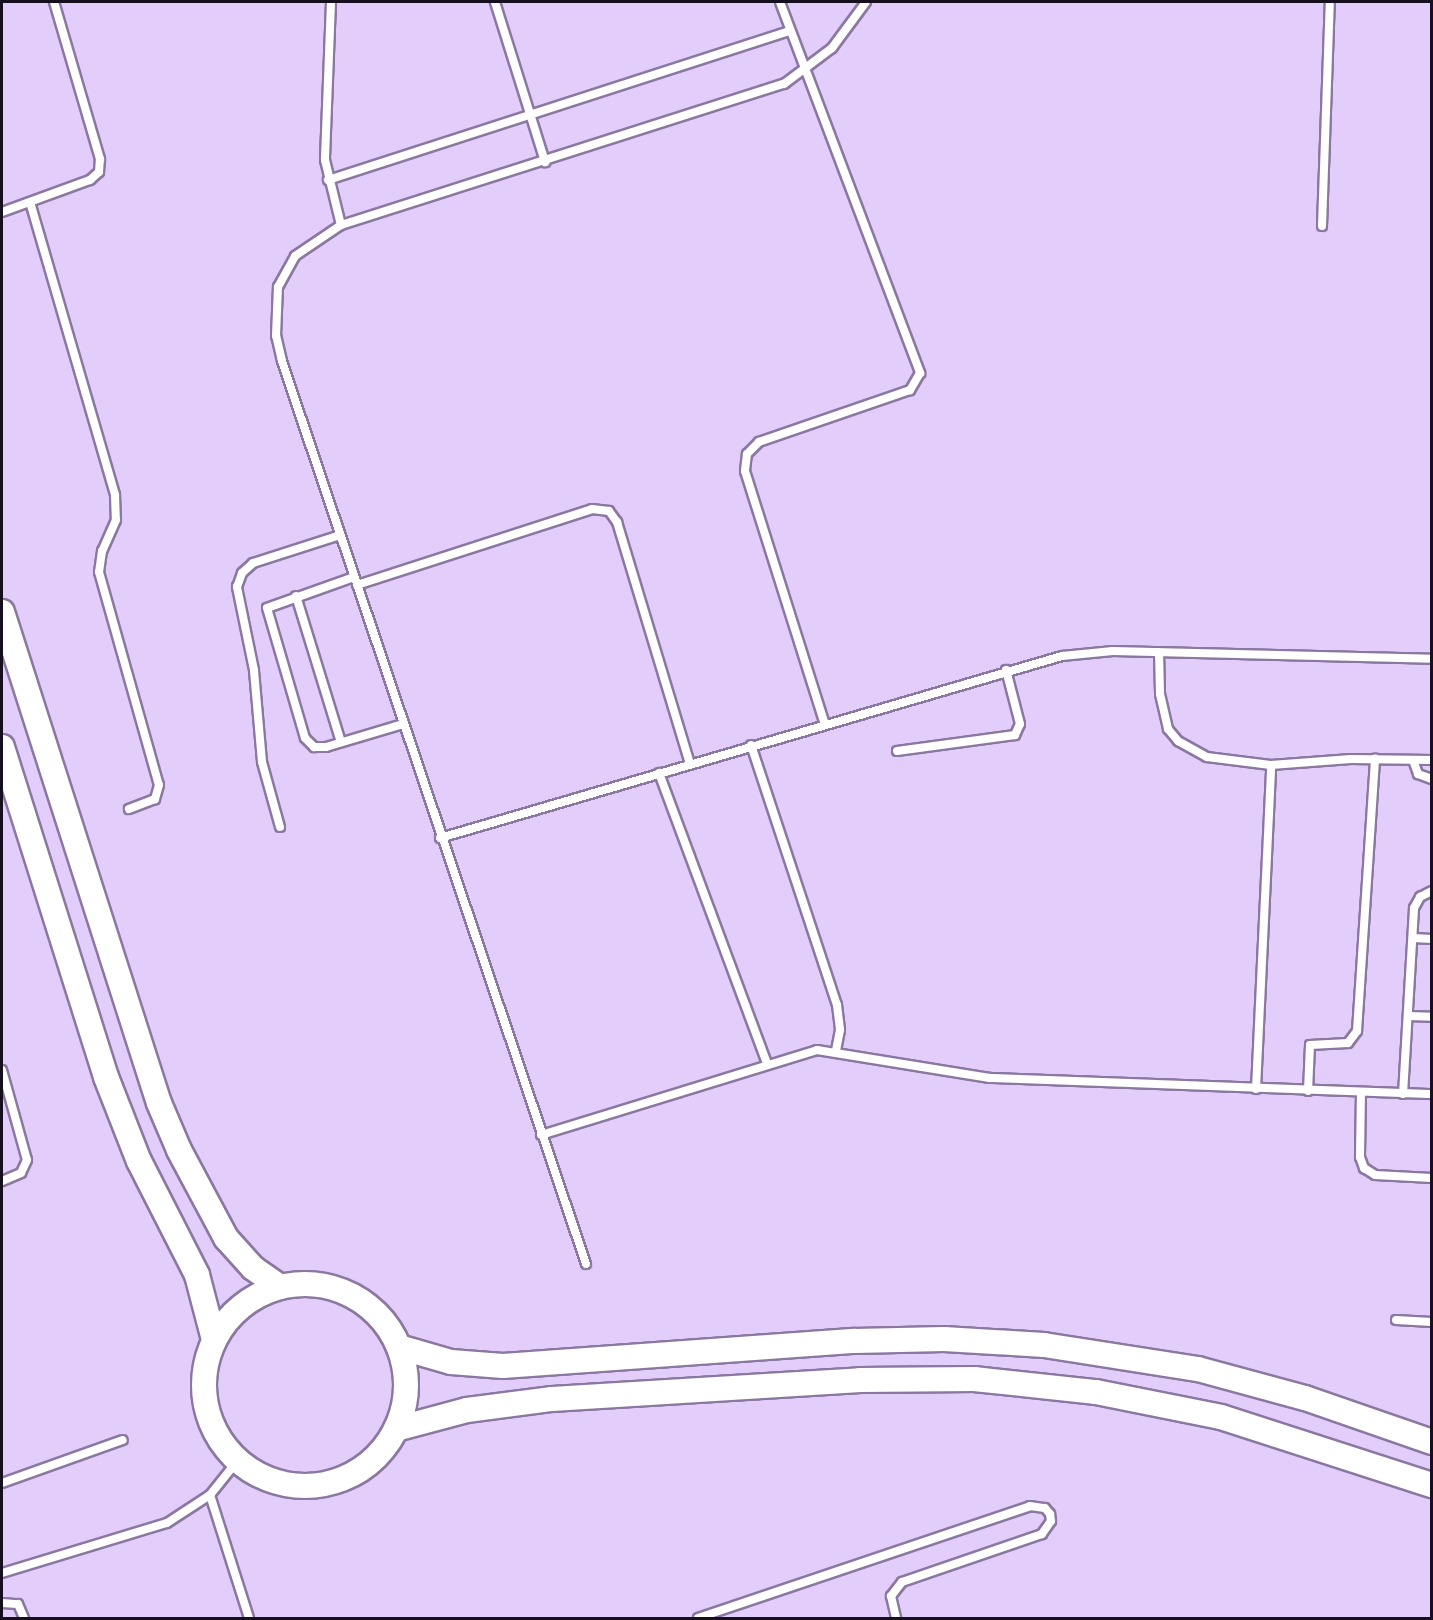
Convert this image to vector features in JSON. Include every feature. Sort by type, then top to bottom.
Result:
[{"type":"main road","points":[[2,612],[159,1103],[179,1150],[226,1238],[253,1268],[280,1287]]},
{"type":"main road","points":[[2,747],[106,1077],[139,1161],[197,1275],[214,1340]]},
{"type":"main road","points":[[280,1287],[328,1287],[358,1299],[382,1320],[399,1347],[406,1388],[396,1429],[363,1467],[316,1485],[282,1483],[238,1460],[217,1435],[206,1404],[205,1371],[214,1340],[242,1306],[280,1287]]},
{"type":"main road","points":[[399,1347],[451,1362],[503,1366],[855,1341],[944,1339],[1044,1344],[1143,1358],[1252,1382],[1431,1442]]},
{"type":"main road","points":[[396,1429],[466,1410],[552,1399],[860,1380],[974,1379],[1096,1392],[1221,1416],[1431,1485]]},
{"type":"lane","points":[[2,212],[90,180],[101,165],[54,2]]},
{"type":"lane","points":[[331,2],[325,160],[328,180],[341,225]]},
{"type":"lane","points":[[495,2],[545,162]]},
{"type":"lane","points":[[780,2],[920,373],[910,390],[759,442],[747,454],[745,471],[825,724]]},
{"type":"lane","points":[[586,1264],[440,838],[282,361],[274,312],[283,271],[295,256],[341,225],[755,96],[805,72],[832,48],[867,2]]},
{"type":"lane","points":[[1322,226],[1330,2]]},
{"type":"lane","points":[[328,180],[790,31]]},
{"type":"lane","points":[[30,202],[116,501],[117,520],[102,551],[99,572],[159,785],[154,799],[129,809]]},
{"type":"lane","points":[[357,585],[592,509],[609,511],[617,522],[690,764]]},
{"type":"lane","points":[[280,827],[262,762],[254,670],[237,587],[242,573],[253,564],[340,535]]},
{"type":"lane","points":[[354,577],[269,605],[266,616],[307,742],[320,748],[403,724]]},
{"type":"lane","points":[[296,596],[341,742]]},
{"type":"lane","points":[[440,838],[1006,670],[1088,651],[1431,659]]},
{"type":"lane","points":[[1159,652],[1163,713],[1168,729],[1178,741],[1207,757],[1271,765],[1375,759],[1431,760]]},
{"type":"lane","points":[[897,751],[1015,735],[1020,724],[1006,670]]},
{"type":"lane","points":[[751,746],[837,1005],[840,1030],[836,1050]]},
{"type":"lane","points":[[1308,1090],[1310,1045],[1348,1043],[1358,1031],[1375,759]]},
{"type":"lane","points":[[1413,760],[1418,774],[1431,778]]},
{"type":"lane","points":[[1256,1089],[1271,765]]},
{"type":"lane","points":[[659,773],[767,1063]]},
{"type":"lane","points":[[1403,1094],[1416,902],[1431,891]]},
{"type":"lane","points":[[1413,938],[1431,939]]},
{"type":"lane","points":[[1408,1016],[1431,1017]]},
{"type":"lane","points":[[541,1135],[807,1051],[836,1050],[983,1077],[1431,1095]]},
{"type":"lane","points":[[2,1070],[27,1160],[21,1173],[2,1181]]},
{"type":"lane","points":[[1361,1092],[1360,1157],[1364,1168],[1375,1175],[1431,1178]]},
{"type":"lane","points":[[1396,1320],[1431,1322]]},
{"type":"lane","points":[[2,1483],[123,1440]]},
{"type":"lane","points":[[2,1573],[148,1530],[182,1515],[210,1496],[238,1460]]},
{"type":"lane","points":[[210,1496],[246,1618]]},
{"type":"lane","points":[[699,1618],[1030,1506],[1045,1508],[1050,1514],[1051,1521],[1042,1534],[903,1582],[891,1596],[896,1618]]},
{"type":"lane","points":[[2,1603],[18,1604],[24,1618]]}]
